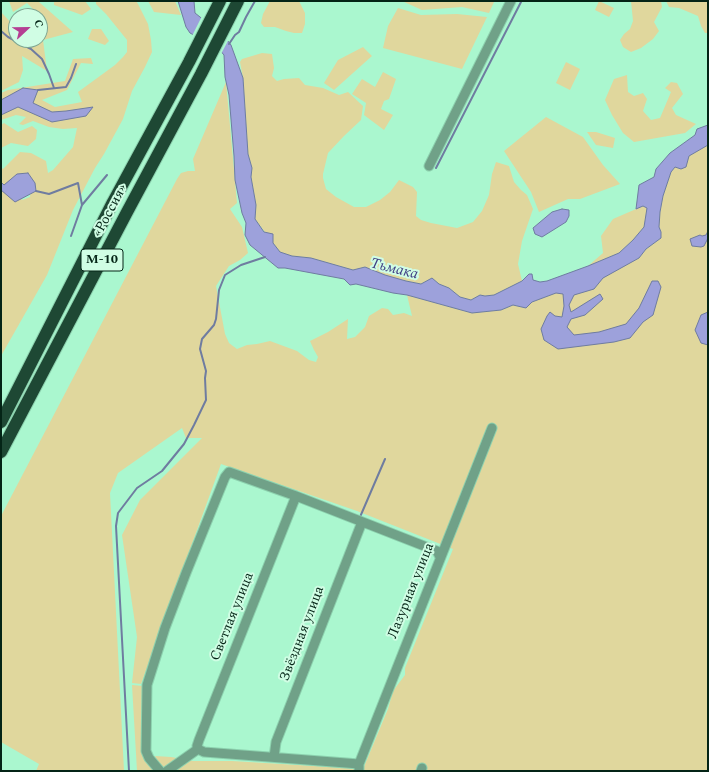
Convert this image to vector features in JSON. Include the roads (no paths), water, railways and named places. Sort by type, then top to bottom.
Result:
[{"type":"highway","name":"«Россия»","points":[[1,422],[113,202],[189,62],[220,1]]},
{"type":"highway","name":"«Россия»","points":[[1,452],[238,1]]},
{"type":"street","points":[[429,166],[510,1]]},
{"type":"street","name":"Лазурная улица","points":[[359,768],[440,557],[492,428]]},
{"type":"street","points":[[160,771],[149,758],[146,751],[147,685],[165,628],[186,573],[225,477],[229,472],[296,496],[437,552],[440,557]]},
{"type":"street","name":"Светлая улица","points":[[198,749],[197,746],[199,740],[296,496]]},
{"type":"street","name":"Звёздная улица","points":[[274,757],[276,742],[362,522]]},
{"type":"street","points":[[167,771],[198,749],[204,752],[274,757],[359,768]]},
{"type":"water","points":[[178,1],[194,1],[195,13],[224,36],[231,45],[243,78],[248,154],[252,168],[251,177],[256,205],[255,219],[264,232],[273,234],[273,243],[280,252],[292,256],[311,258],[353,270],[365,267],[385,275],[421,284],[432,278],[439,284],[449,288],[460,297],[471,300],[480,295],[494,295],[522,281],[529,274],[532,274],[533,280],[540,282],[547,281],[619,253],[644,227],[647,208],[643,206],[636,209],[639,185],[654,177],[656,169],[670,153],[695,135],[697,129],[708,125],[708,145],[689,156],[686,167],[681,169],[675,167],[671,172],[663,196],[660,212],[659,227],[661,238],[646,249],[639,258],[603,278],[594,289],[574,295],[569,305],[571,312],[600,294],[603,299],[585,315],[571,319],[567,327],[574,335],[599,332],[626,324],[639,308],[652,281],[658,281],[661,287],[653,315],[643,322],[630,338],[614,342],[558,349],[544,340],[541,329],[550,312],[555,316],[562,317],[564,306],[563,294],[556,293],[532,302],[526,308],[513,305],[501,310],[472,313],[407,295],[356,284],[350,285],[344,279],[278,268],[250,245],[245,235],[246,223],[242,213],[235,180],[229,95],[225,77],[224,55],[218,48],[190,33],[186,27]]},
{"type":"water","points":[[23,88],[38,90],[33,103],[52,112],[93,107],[86,116],[52,122],[18,107],[1,115],[1,100]]},
{"type":"water","points":[[28,173],[35,183],[36,191],[15,202],[1,190],[1,182],[4,185],[17,174]]},
{"type":"water","points":[[562,209],[569,210],[569,216],[566,222],[542,237],[535,234],[533,228],[552,212]]},
{"type":"water","points":[[708,231],[708,238],[704,246],[692,246],[690,239],[700,235],[706,235]]},
{"type":"water","points":[[708,312],[708,345],[701,343],[695,330],[701,315]]},
{"type":"waterway","points":[[229,44],[239,32],[255,1]]},
{"type":"waterway","points":[[436,168],[521,2]]},
{"type":"waterway","points":[[1,31],[8,37],[31,49],[42,59],[54,88]]},
{"type":"waterway","points":[[38,90],[66,87],[76,64]]},
{"type":"waterway","points":[[71,236],[82,205],[107,175]]},
{"type":"waterway","points":[[36,191],[49,194],[78,183],[82,205]]},
{"type":"waterway","points":[[129,771],[116,526],[118,513],[137,488],[162,471],[184,444],[206,400],[206,371],[200,349],[202,339],[214,325],[219,290],[225,275],[241,265],[265,257]]},
{"type":"waterway","points":[[359,517],[385,459]]},
{"type":"water label","name":"Тьмака","points":[[394,270]]}]
